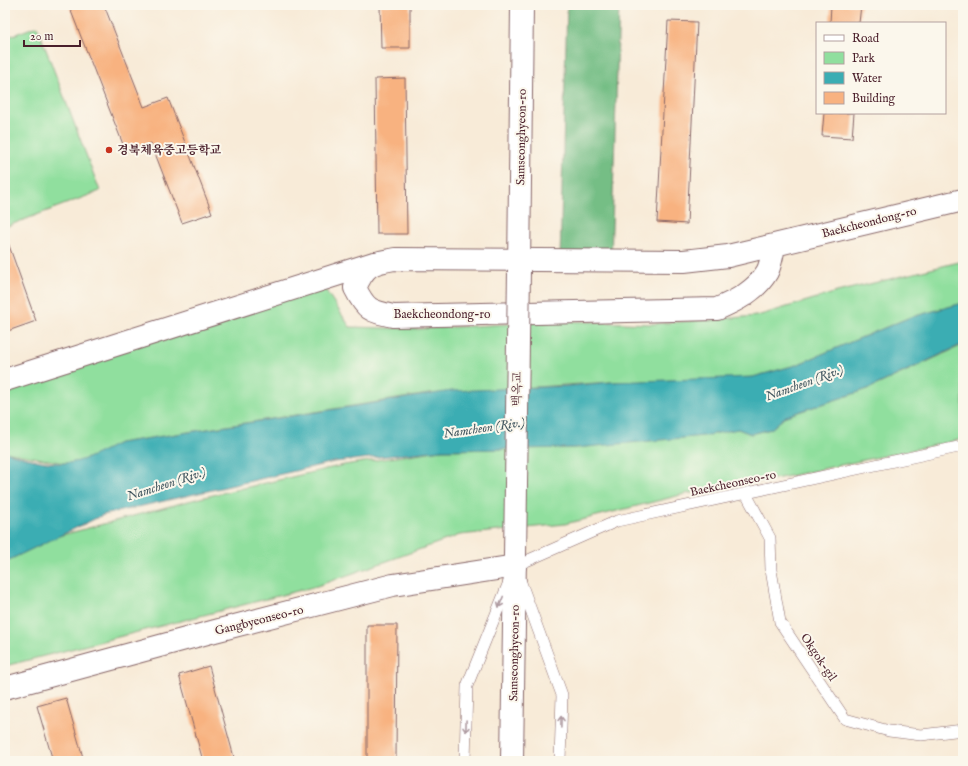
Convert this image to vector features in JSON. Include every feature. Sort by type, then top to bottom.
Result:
[{"type":"street","name":"Samseonghyeon-ro","points":[[519,265],[522,5]]},
{"type":"street","name":"Baekcheondong-ro","points":[[775,245],[767,272],[753,288],[739,300],[717,309],[393,316],[376,312],[363,304],[355,288],[362,272],[377,262],[395,259],[519,265],[684,261],[728,256],[963,200]]},
{"type":"street","points":[[5,380],[377,262]]},
{"type":"street","name":"백옥교","points":[[515,561],[519,265]]},
{"type":"street","name":"Samseonghyeon-ro","points":[[512,756],[515,561]]},
{"type":"street","name":"Gangbyeonseo-ro","points":[[5,688],[215,631],[393,586],[515,561]]},
{"type":"lane","name":"Baekcheonseo-ro","points":[[515,561],[617,521],[963,446]]},
{"type":"lane","name":"Okgok-gil","points":[[746,494],[770,538],[771,570],[780,622],[845,719],[889,731],[921,735],[963,730]]},
{"type":"lane","points":[[465,761],[466,686],[515,561]]},
{"type":"lane","points":[[515,561],[562,695],[560,761]]},
{"type":"green space","points":[[567,5],[619,5],[611,261],[560,259]]},
{"type":"green space","points":[[37,26],[100,191],[5,227],[5,38]]},
{"type":"green space","points":[[963,261],[963,303],[908,318],[796,365],[753,377],[729,380],[611,382],[428,394],[119,443],[88,463],[64,463],[5,452],[5,380],[319,280],[350,327],[418,329],[564,321],[652,324],[757,316],[837,292]]},
{"type":"green space","points":[[963,345],[963,439],[780,478],[685,494],[565,524],[460,535],[317,586],[5,666],[5,562],[55,537],[200,498],[344,465],[441,450],[576,448],[738,429],[751,434],[771,429],[786,416],[868,389]]},
{"type":"water","name":"Namcheon (Riv.)","points":[[963,303],[963,344],[868,389],[786,416],[771,429],[751,434],[738,429],[704,436],[576,448],[441,450],[334,462],[103,515],[5,562],[5,452],[42,461],[57,463],[71,462],[92,456],[119,443],[451,391],[567,386],[611,382],[753,377],[796,365],[908,318]]},
{"type":"building","points":[[104,5],[144,107],[168,98],[212,213],[182,223],[151,143],[126,152],[69,6]]},
{"type":"building","points":[[380,5],[410,5],[410,48],[381,48]]},
{"type":"building","points":[[831,5],[861,5],[859,22],[830,22]]},
{"type":"building","points":[[668,21],[697,22],[687,224],[657,222]]},
{"type":"building","points":[[405,78],[407,234],[377,234],[375,79]]},
{"type":"building","points":[[824,114],[854,114],[852,138],[822,136]]},
{"type":"building","points":[[7,240],[36,321],[5,332],[5,241]]},
{"type":"building","points":[[367,625],[397,625],[396,761],[367,761]]},
{"type":"building","points":[[209,666],[235,761],[203,761],[179,675]]},
{"type":"building","points":[[66,698],[84,761],[53,761],[37,706]]},
{"type":"place","name":"경북체육중고등학교","points":[[109,150]]}]
